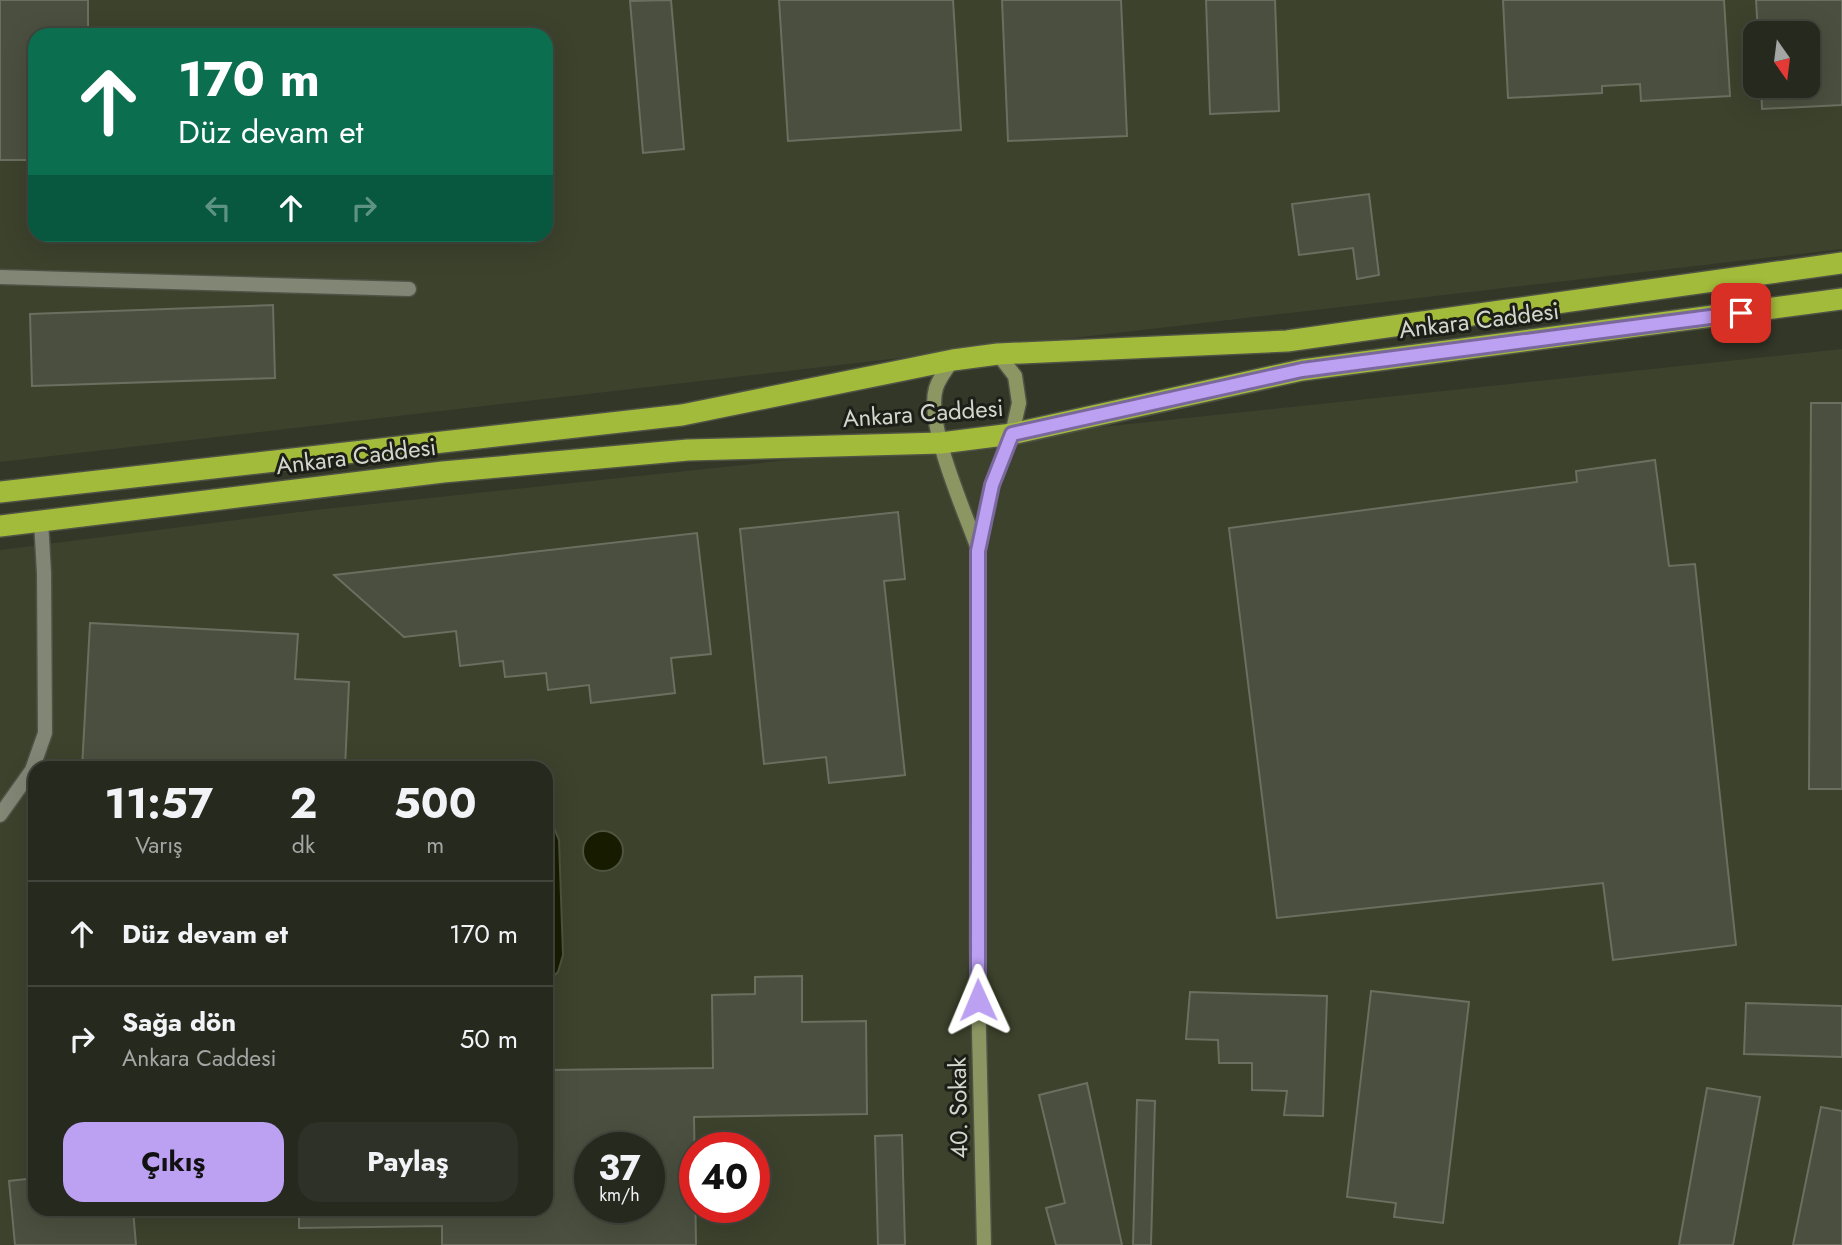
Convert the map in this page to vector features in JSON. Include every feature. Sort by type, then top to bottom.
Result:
[{"type":"highway","name":"Ankara Caddesi","points":[[0,492],[682,415],[953,360],[998,354],[1287,341],[1784,269],[1842,263]]},
{"type":"highway","name":"Ankara Caddesi","points":[[0,526],[443,472],[688,450],[941,443],[1012,434],[1302,370],[1842,299]]},
{"type":"street","points":[[0,277],[410,289]]},
{"type":"street","points":[[978,551],[992,485],[1012,434],[1020,403],[1015,376],[998,354]]},
{"type":"street","points":[[953,360],[936,386],[933,407],[941,443],[978,551]]},
{"type":"street","points":[[35,761],[45,733],[41,521]]},
{"type":"street","name":"40. Sokak","points":[[978,551],[977,946],[984,1245]]},
{"type":"street","points":[[0,815],[28,776]]},
{"type":"shaded area","points":[[0,0],[1842,0],[1842,249],[0,462]]},
{"type":"shaded area","points":[[1842,349],[1842,1245],[0,1245],[0,550],[315,510]]},
{"type":"shaded area","points":[[553,827],[559,840],[563,955],[558,972],[553,977]]},
{"type":"shaded area","points":[[603,831],[617,837],[623,851],[617,865],[603,871],[589,865],[583,851],[589,837]]},
{"type":"building","points":[[0,0],[88,0],[88,28],[28,28],[28,160],[0,160]]},
{"type":"building","points":[[671,0],[684,149],[643,153],[630,1]]},
{"type":"building","points":[[779,0],[953,0],[961,130],[788,141]]},
{"type":"building","points":[[1002,0],[1121,0],[1127,136],[1008,141]]},
{"type":"building","points":[[1206,0],[1275,0],[1279,111],[1210,114]]},
{"type":"building","points":[[1503,0],[1724,0],[1730,96],[1641,101],[1640,84],[1602,86],[1602,93],[1508,98]]},
{"type":"building","points":[[1756,0],[1842,0],[1842,105],[1762,109],[1762,98],[1820,98],[1820,21],[1757,21]]},
{"type":"building","points":[[1369,194],[1379,275],[1357,279],[1353,248],[1299,255],[1292,204]]},
{"type":"building","points":[[273,305],[275,378],[32,386],[30,314]]},
{"type":"building","points":[[1811,403],[1842,403],[1842,789],[1809,789]]},
{"type":"building","points":[[1655,460],[1669,566],[1695,564],[1736,945],[1613,960],[1603,883],[1277,918],[1229,528],[1577,482],[1576,471]]},
{"type":"building","points":[[898,512],[905,579],[884,581],[905,775],[829,783],[826,757],[764,764],[740,529]]},
{"type":"building","points":[[697,533],[711,654],[671,658],[675,693],[591,703],[589,685],[548,690],[546,673],[505,677],[503,661],[460,666],[456,631],[404,637],[334,575]]},
{"type":"building","points":[[90,623],[298,634],[295,679],[349,682],[345,761],[82,761]]},
{"type":"building","points":[[802,976],[802,1022],[866,1021],[867,1114],[694,1117],[694,1132],[679,1132],[679,1223],[696,1223],[696,1245],[442,1245],[442,1226],[299,1228],[299,1216],[553,1216],[553,1070],[713,1068],[712,995],[755,994],[755,977]]},
{"type":"building","points":[[1371,991],[1469,1002],[1443,1223],[1394,1217],[1396,1203],[1347,1197]]},
{"type":"building","points":[[1190,992],[1327,996],[1323,1116],[1284,1115],[1287,1091],[1252,1090],[1252,1063],[1219,1063],[1218,1040],[1186,1039]]},
{"type":"building","points":[[1746,1003],[1842,1006],[1842,1057],[1744,1054]]},
{"type":"building","points":[[1087,1083],[1122,1245],[1056,1245],[1046,1208],[1065,1203],[1039,1095]]},
{"type":"building","points":[[1707,1088],[1760,1097],[1733,1245],[1679,1245]]},
{"type":"building","points":[[1137,1100],[1155,1101],[1151,1245],[1133,1245]]},
{"type":"building","points":[[1821,1107],[1842,1111],[1842,1245],[1793,1245]]},
{"type":"building","points":[[902,1135],[905,1245],[878,1245],[875,1136]]},
{"type":"building","points":[[28,1179],[28,1216],[134,1216],[136,1245],[15,1245],[9,1181]]},
{"type":"route","points":[[978,1000],[978,551],[992,485],[1012,434],[1302,370],[1741,313]]}]
